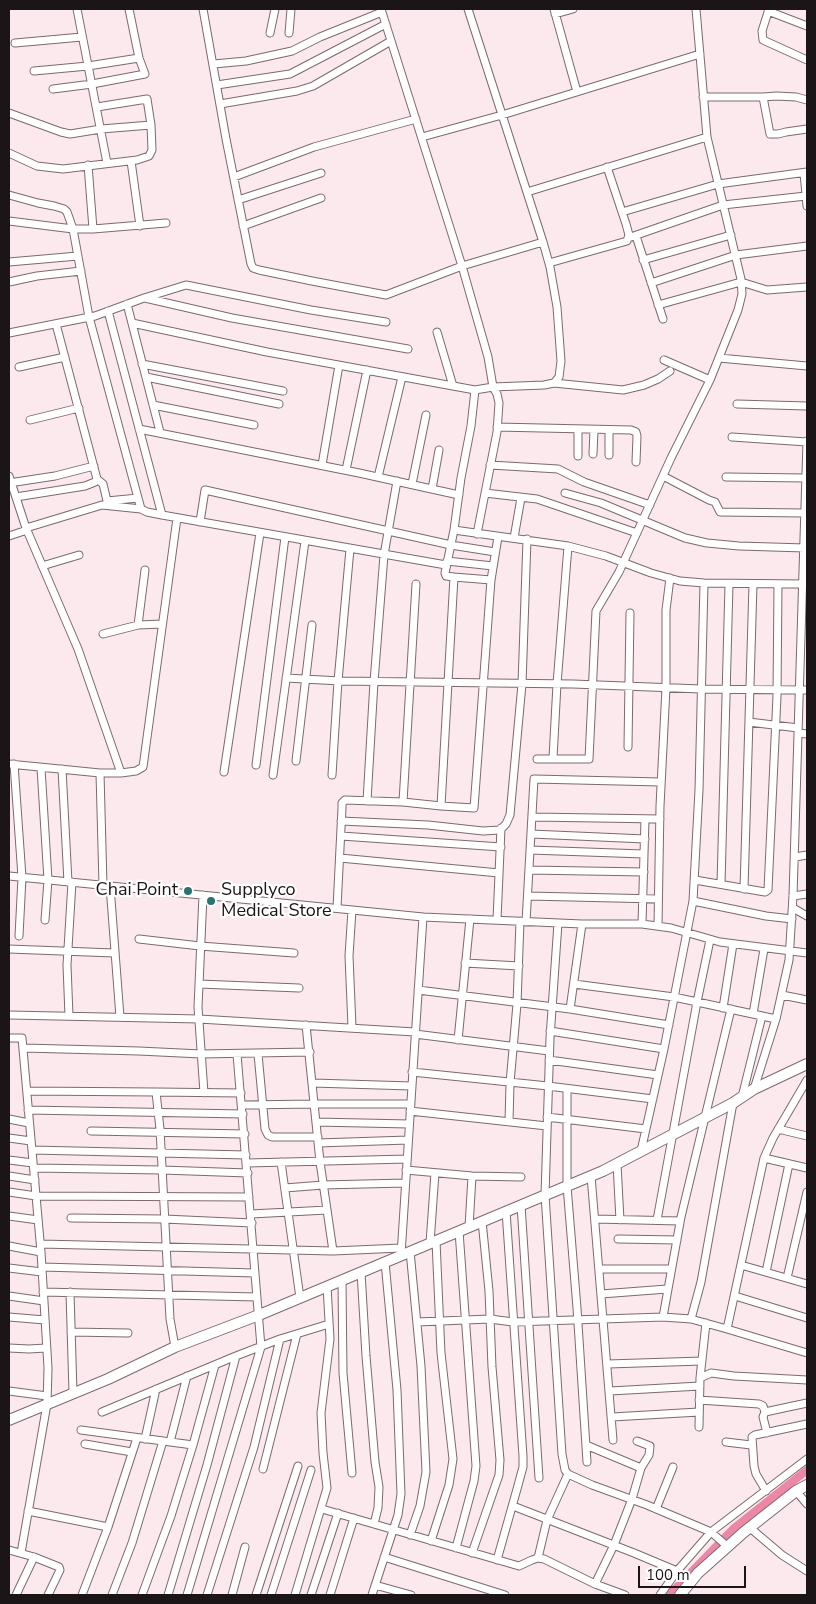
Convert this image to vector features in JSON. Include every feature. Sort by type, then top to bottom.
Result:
[{"type":"street","points":[[77,9],[107,163]]},
{"type":"street","points":[[53,89],[144,74],[129,9]]},
{"type":"street","points":[[203,9],[249,258],[254,268],[386,295],[462,266],[543,242]]},
{"type":"street","points":[[270,33],[274,9]]},
{"type":"street","points":[[289,33],[290,9]]},
{"type":"street","points":[[468,9],[549,263],[557,307],[561,361],[559,376],[554,383]]},
{"type":"street","points":[[573,9],[554,11],[577,92]]},
{"type":"street","points":[[536,759],[589,759],[596,611],[623,563],[710,380],[738,310],[742,294],[736,255],[708,137],[696,9]]},
{"type":"street","points":[[214,64],[246,61],[292,51],[381,10],[462,266],[488,357],[493,387],[498,394],[497,427],[477,534]]},
{"type":"street","points":[[807,26],[769,10],[762,31],[763,40],[766,42],[807,60]]},
{"type":"street","points":[[217,85],[290,74],[386,24]]},
{"type":"street","points":[[15,43],[82,37]]},
{"type":"street","points":[[220,104],[297,91],[313,86],[391,42]]},
{"type":"street","points":[[422,137],[502,115],[700,54]]},
{"type":"street","points":[[34,71],[88,66],[139,58]]},
{"type":"street","points":[[703,97],[763,98],[777,96],[796,97],[807,100]]},
{"type":"street","points":[[763,98],[770,134],[807,129]]},
{"type":"street","points":[[9,153],[37,166],[63,168],[131,161],[150,156],[152,150],[151,125],[147,99],[96,107]]},
{"type":"street","points":[[9,113],[61,132],[78,133],[151,125]]},
{"type":"street","points":[[234,177],[314,147],[416,119]]},
{"type":"street","points":[[527,192],[708,137]]},
{"type":"street","points":[[131,161],[140,226]]},
{"type":"street","points":[[88,165],[93,229]]},
{"type":"street","points":[[607,167],[629,236],[632,237],[643,260],[662,319]]},
{"type":"street","points":[[238,200],[321,173]]},
{"type":"street","points":[[622,212],[718,184],[806,173],[807,206]]},
{"type":"street","points":[[9,195],[64,209],[68,212],[73,229],[89,317],[140,509]]},
{"type":"street","points":[[243,226],[321,198]]},
{"type":"street","points":[[549,263],[627,241],[632,237],[723,205],[807,198]]},
{"type":"street","points":[[9,222],[73,229],[166,223]]},
{"type":"street","points":[[643,260],[731,235]]},
{"type":"street","points":[[651,282],[736,255],[807,246]]},
{"type":"street","points":[[9,262],[78,256]]},
{"type":"street","points":[[9,282],[81,270]]},
{"type":"street","points":[[658,305],[741,282],[766,290],[807,287]]},
{"type":"street","points":[[9,333],[89,317],[186,285],[311,310],[386,322]]},
{"type":"street","points":[[144,298],[232,318],[408,348]]},
{"type":"street","points":[[127,304],[160,432]]},
{"type":"street","points":[[108,311],[162,515]]},
{"type":"street","points":[[132,323],[268,352],[475,390],[554,383],[623,390],[644,385],[670,371]]},
{"type":"street","points":[[56,324],[94,466],[98,479],[103,484],[107,503]]},
{"type":"street","points":[[437,332],[453,386]]},
{"type":"street","points":[[19,367],[65,357]]},
{"type":"street","points":[[719,358],[807,366]]},
{"type":"street","points":[[664,360],[710,380]]},
{"type":"street","points":[[142,364],[283,391]]},
{"type":"street","points":[[322,465],[339,365]]},
{"type":"street","points":[[346,470],[367,370]]},
{"type":"street","points":[[378,477],[402,376]]},
{"type":"street","points":[[146,377],[279,404]]},
{"type":"street","points":[[475,390],[471,426],[446,576],[491,580]]},
{"type":"street","points":[[736,404],[807,406]]},
{"type":"street","points":[[153,406],[254,425]]},
{"type":"street","points":[[30,420],[78,408]]},
{"type":"street","points":[[412,484],[426,415]]},
{"type":"street","points":[[497,427],[631,430],[636,432],[636,462]]},
{"type":"street","points":[[139,429],[322,465],[459,495]]},
{"type":"street","points":[[578,429],[578,456]]},
{"type":"street","points":[[593,454],[594,430]]},
{"type":"street","points":[[609,430],[609,455]]},
{"type":"street","points":[[732,437],[807,442],[803,690],[798,731],[790,952],[776,1019],[754,1089]]},
{"type":"street","points":[[432,489],[439,450]]},
{"type":"street","points":[[94,466],[55,476],[9,481],[16,496],[26,529],[78,649],[121,773]]},
{"type":"street","points":[[490,466],[558,469],[584,482],[650,505]]},
{"type":"street","points":[[663,476],[715,502],[720,512],[805,513]]},
{"type":"street","points":[[726,477],[806,478]]},
{"type":"street","points":[[16,496],[85,486],[98,479]]},
{"type":"street","points":[[367,801],[384,555],[397,481]]},
{"type":"street","points":[[200,522],[205,490],[451,545],[495,552]]},
{"type":"street","points":[[485,493],[537,499],[637,533]]},
{"type":"street","points":[[565,493],[601,504],[685,538],[707,543],[804,548]]},
{"type":"street","points":[[9,536],[107,503],[138,498]]},
{"type":"street","points":[[514,538],[521,498]]},
{"type":"street","points":[[107,503],[176,518],[384,555],[447,563],[493,566]]},
{"type":"street","points":[[19,936],[22,877],[12,764],[100,773],[121,773],[140,769],[144,763],[176,518]]},
{"type":"street","points":[[454,530],[568,546],[606,556],[670,578],[704,584],[805,584]]},
{"type":"street","points":[[224,772],[260,533]]},
{"type":"street","points":[[337,908],[342,803],[345,800],[403,802],[474,808],[491,580],[498,536]]},
{"type":"street","points":[[256,765],[285,537]]},
{"type":"street","points":[[341,821],[428,825],[483,831],[500,830],[506,824],[510,815],[522,684],[527,539]]},
{"type":"street","points":[[273,776],[305,541]]},
{"type":"street","points":[[553,758],[556,684],[568,546]]},
{"type":"street","points":[[332,775],[350,549]]},
{"type":"street","points":[[42,566],[79,555]]},
{"type":"street","points":[[138,625],[145,570]]},
{"type":"street","points":[[441,806],[454,577]]},
{"type":"street","points":[[658,926],[661,782],[666,688],[666,610],[670,578]]},
{"type":"street","points":[[403,802],[416,584]]},
{"type":"street","points":[[641,1152],[669,1025],[693,901],[704,584]]},
{"type":"street","points":[[720,884],[729,584]]},
{"type":"street","points":[[744,889],[753,584]]},
{"type":"street","points":[[695,880],[765,892],[769,888],[776,724],[778,584]]},
{"type":"street","points":[[628,747],[630,613]]},
{"type":"street","points":[[103,634],[138,625],[162,624]]},
{"type":"street","points":[[296,761],[312,625]]},
{"type":"street","points":[[286,678],[411,683],[556,684],[727,690],[803,690]]},
{"type":"street","points":[[750,722],[776,724],[807,734]]},
{"type":"street","points":[[41,768],[48,880],[45,920]]},
{"type":"street","points":[[62,769],[70,882],[69,1016]]},
{"type":"street","points":[[100,773],[106,885],[120,1017]]},
{"type":"street","points":[[509,1122],[519,966],[523,921],[528,896],[534,779],[661,782]]},
{"type":"street","points":[[532,817],[660,819]]},
{"type":"street","points":[[642,924],[645,819]]},
{"type":"street","points":[[497,920],[501,828]]},
{"type":"street","points":[[531,834],[645,839]]},
{"type":"street","points":[[341,836],[501,847]]},
{"type":"street","points":[[530,850],[644,854]]},
{"type":"street","points":[[794,856],[807,855]]},
{"type":"street","points":[[340,858],[499,874]]},
{"type":"street","points":[[529,870],[644,872]]},
{"type":"street","points":[[9,876],[423,917],[582,924],[642,924],[687,932],[710,940],[807,953]]},
{"type":"street","points":[[793,896],[807,894]]},
{"type":"street","points":[[203,895],[199,1019],[204,1093]]},
{"type":"street","points":[[528,896],[658,899]]},
{"type":"street","points":[[693,901],[766,916],[792,919]]},
{"type":"street","points":[[793,908],[807,916]]},
{"type":"street","points":[[352,910],[349,956],[352,1027]]},
{"type":"street","points":[[410,1535],[420,1506],[426,1472],[417,1322],[404,1251],[405,1183],[423,917]]},
{"type":"street","points":[[458,1040],[470,919]]},
{"type":"street","points":[[558,923],[549,1051],[545,1195],[562,1454],[565,1470],[568,1474],[592,1485],[632,1499],[713,1533],[726,1545]]},
{"type":"street","points":[[570,1009],[582,924]]},
{"type":"street","points":[[139,939],[294,953]]},
{"type":"street","points":[[657,1220],[710,940]]},
{"type":"street","points":[[663,1317],[680,1221],[727,1008],[733,944]]},
{"type":"street","points":[[753,1014],[764,948]]},
{"type":"street","points":[[9,949],[114,953]]},
{"type":"street","points":[[465,963],[519,966]]},
{"type":"street","points":[[199,984],[299,988]]},
{"type":"street","points":[[574,984],[674,997],[776,1019]]},
{"type":"street","points":[[418,990],[517,1004],[570,1009],[669,1025]]},
{"type":"street","points":[[782,995],[807,1000]]},
{"type":"street","points":[[9,1015],[199,1019],[352,1027],[415,1033],[549,1051]]},
{"type":"street","points":[[691,1319],[701,1282],[738,1100],[762,1016]]},
{"type":"street","points":[[306,1025],[320,1162],[333,1251]]},
{"type":"street","points":[[550,1031],[664,1049]]},
{"type":"street","points":[[9,1038],[22,1038],[41,1248],[46,1348],[47,1400],[20,1553]]},
{"type":"street","points":[[23,1048],[139,1050],[201,1054],[310,1052]]},
{"type":"street","points":[[187,1595],[261,1347],[237,1054]]},
{"type":"street","points":[[258,1054],[265,1129],[268,1135],[272,1137],[318,1140],[408,1140]]},
{"type":"street","points":[[549,1060],[658,1075]]},
{"type":"street","points":[[9,1420],[47,1400],[73,1394],[175,1347],[259,1315],[385,1262],[404,1251],[433,1242],[592,1176],[738,1100],[754,1089],[807,1064]]},
{"type":"street","points":[[412,1072],[653,1099]]},
{"type":"street","points":[[727,1329],[764,1158],[778,1129],[804,1093],[807,1080]]},
{"type":"street","points":[[313,1083],[412,1086]]},
{"type":"street","points":[[567,1089],[567,1186],[587,1462]]},
{"type":"street","points":[[27,1091],[241,1093]]},
{"type":"street","points":[[156,1092],[170,1319],[175,1347]]},
{"type":"street","points":[[242,1105],[315,1104],[410,1108],[547,1126]]},
{"type":"street","points":[[28,1110],[243,1114]]},
{"type":"street","points":[[547,1117],[646,1129]]},
{"type":"street","points":[[9,1119],[30,1123]]},
{"type":"street","points":[[316,1122],[409,1124]]},
{"type":"street","points":[[778,1129],[807,1136]]},
{"type":"street","points":[[91,1131],[244,1134]]},
{"type":"street","points":[[9,1138],[31,1142]]},
{"type":"street","points":[[32,1150],[246,1154]]},
{"type":"street","points":[[764,1158],[807,1168]]},
{"type":"street","points":[[247,1163],[407,1159]]},
{"type":"street","points":[[9,1160],[33,1165],[248,1173]]},
{"type":"street","points":[[282,1162],[300,1298]]},
{"type":"street","points":[[617,1164],[620,1220]]},
{"type":"street","points":[[766,1272],[789,1164]]},
{"type":"street","points":[[406,1170],[435,1174],[521,1177]]},
{"type":"street","points":[[431,1541],[451,1478],[453,1459],[441,1352],[433,1242],[435,1174]]},
{"type":"street","points":[[9,1176],[35,1180]]},
{"type":"street","points":[[456,1548],[474,1482],[476,1466],[466,1320],[464,1229],[472,1176]]},
{"type":"street","points":[[592,1176],[613,1440]]},
{"type":"street","points":[[285,1188],[405,1183]]},
{"type":"street","points":[[9,1192],[36,1196],[249,1197]]},
{"type":"street","points":[[787,1278],[807,1192]]},
{"type":"street","points":[[521,1206],[539,1478]]},
{"type":"street","points":[[251,1214],[327,1210]]},
{"type":"street","points":[[497,1560],[523,1467],[506,1211]]},
{"type":"street","points":[[9,1216],[38,1220]]},
{"type":"street","points":[[71,1218],[164,1219],[252,1224]]},
{"type":"street","points":[[595,1219],[680,1221]]},
{"type":"street","points":[[472,1553],[499,1475],[500,1460],[482,1221]]},
{"type":"street","points":[[618,1239],[677,1240]]},
{"type":"street","points":[[9,1246],[41,1248],[166,1246],[404,1251]]},
{"type":"street","points":[[372,1595],[398,1515],[401,1494],[397,1390],[385,1262]]},
{"type":"street","points":[[741,1266],[807,1284]]},
{"type":"street","points":[[9,1268],[255,1273]]},
{"type":"street","points":[[599,1269],[671,1269]]},
{"type":"street","points":[[361,1272],[375,1462],[380,1487],[374,1524]]},
{"type":"street","points":[[342,1280],[343,1373],[352,1473]]},
{"type":"street","points":[[295,1595],[327,1488],[323,1453],[322,1413],[330,1339],[327,1286]]},
{"type":"street","points":[[601,1294],[667,1289]]},
{"type":"street","points":[[43,1292],[257,1297]]},
{"type":"street","points":[[70,1292],[73,1394]]},
{"type":"street","points":[[9,1296],[44,1301]]},
{"type":"street","points":[[735,1296],[807,1318]]},
{"type":"street","points":[[9,1317],[45,1320]]},
{"type":"street","points":[[417,1322],[490,1319],[513,1322],[663,1317],[691,1319],[807,1353]]},
{"type":"street","points":[[699,1427],[700,1382],[706,1323]]},
{"type":"street","points":[[102,1412],[236,1356],[280,1339],[329,1324]]},
{"type":"street","points":[[71,1332],[128,1333]]},
{"type":"street","points":[[264,1469],[297,1334]]},
{"type":"street","points":[[207,1595],[254,1448],[280,1339]]},
{"type":"street","points":[[9,1348],[46,1348]]},
{"type":"street","points":[[168,1595],[207,1464],[236,1356]]},
{"type":"street","points":[[608,1364],[702,1361]]},
{"type":"street","points":[[142,1595],[171,1516],[215,1365]]},
{"type":"street","points":[[610,1391],[700,1382],[711,1373],[807,1380]]},
{"type":"street","points":[[112,1595],[132,1543],[187,1376]]},
{"type":"street","points":[[145,1439],[156,1389]]},
{"type":"street","points":[[9,1390],[47,1400]]},
{"type":"street","points":[[699,1400],[759,1404],[763,1406],[763,1417],[767,1432]]},
{"type":"street","points":[[764,1412],[807,1403]]},
{"type":"street","points":[[612,1417],[699,1412]]},
{"type":"street","points":[[766,1491],[756,1474],[751,1445],[753,1436],[807,1424]]},
{"type":"street","points":[[81,1430],[193,1445]]},
{"type":"street","points":[[82,1595],[108,1527],[137,1438]]},
{"type":"street","points":[[595,1584],[614,1545],[632,1499],[641,1468],[649,1454],[650,1446],[637,1441]]},
{"type":"street","points":[[726,1442],[751,1445]]},
{"type":"street","points":[[85,1444],[132,1452]]},
{"type":"street","points":[[586,1445],[641,1468]]},
{"type":"street","points":[[660,1595],[677,1571],[713,1533],[807,1459]]},
{"type":"street","points":[[256,1595],[298,1466]]},
{"type":"street","points":[[656,1509],[673,1467]]},
{"type":"street","points":[[271,1595],[310,1470]]},
{"type":"street","points":[[538,1558],[546,1520],[568,1474]]},
{"type":"street","points":[[680,1595],[698,1573],[726,1545],[807,1484]]},
{"type":"street","points":[[796,1491],[807,1504]]},
{"type":"street","points":[[513,1506],[677,1571]]},
{"type":"street","points":[[322,1509],[519,1566],[538,1558],[595,1584],[625,1595]]},
{"type":"street","points":[[28,1511],[108,1527]]},
{"type":"street","points":[[312,1595],[338,1514]]},
{"type":"street","points":[[330,1595],[354,1518]]},
{"type":"street","points":[[749,1527],[782,1555],[807,1571]]},
{"type":"street","points":[[232,1595],[246,1547]]},
{"type":"street","points":[[9,1550],[59,1567],[60,1570],[48,1595]]},
{"type":"street","points":[[16,1595],[34,1557]]},
{"type":"street","points":[[384,1557],[505,1595]]},
{"type":"street","points":[[375,1584],[410,1595]]},
{"type":"waterway","points":[[669,1595],[733,1529],[807,1470]]},
{"type":"place","name":"Chai Point","points":[[188,891]]},
{"type":"place","name":"Supplyco Medical Store","points":[[211,901]]}]
